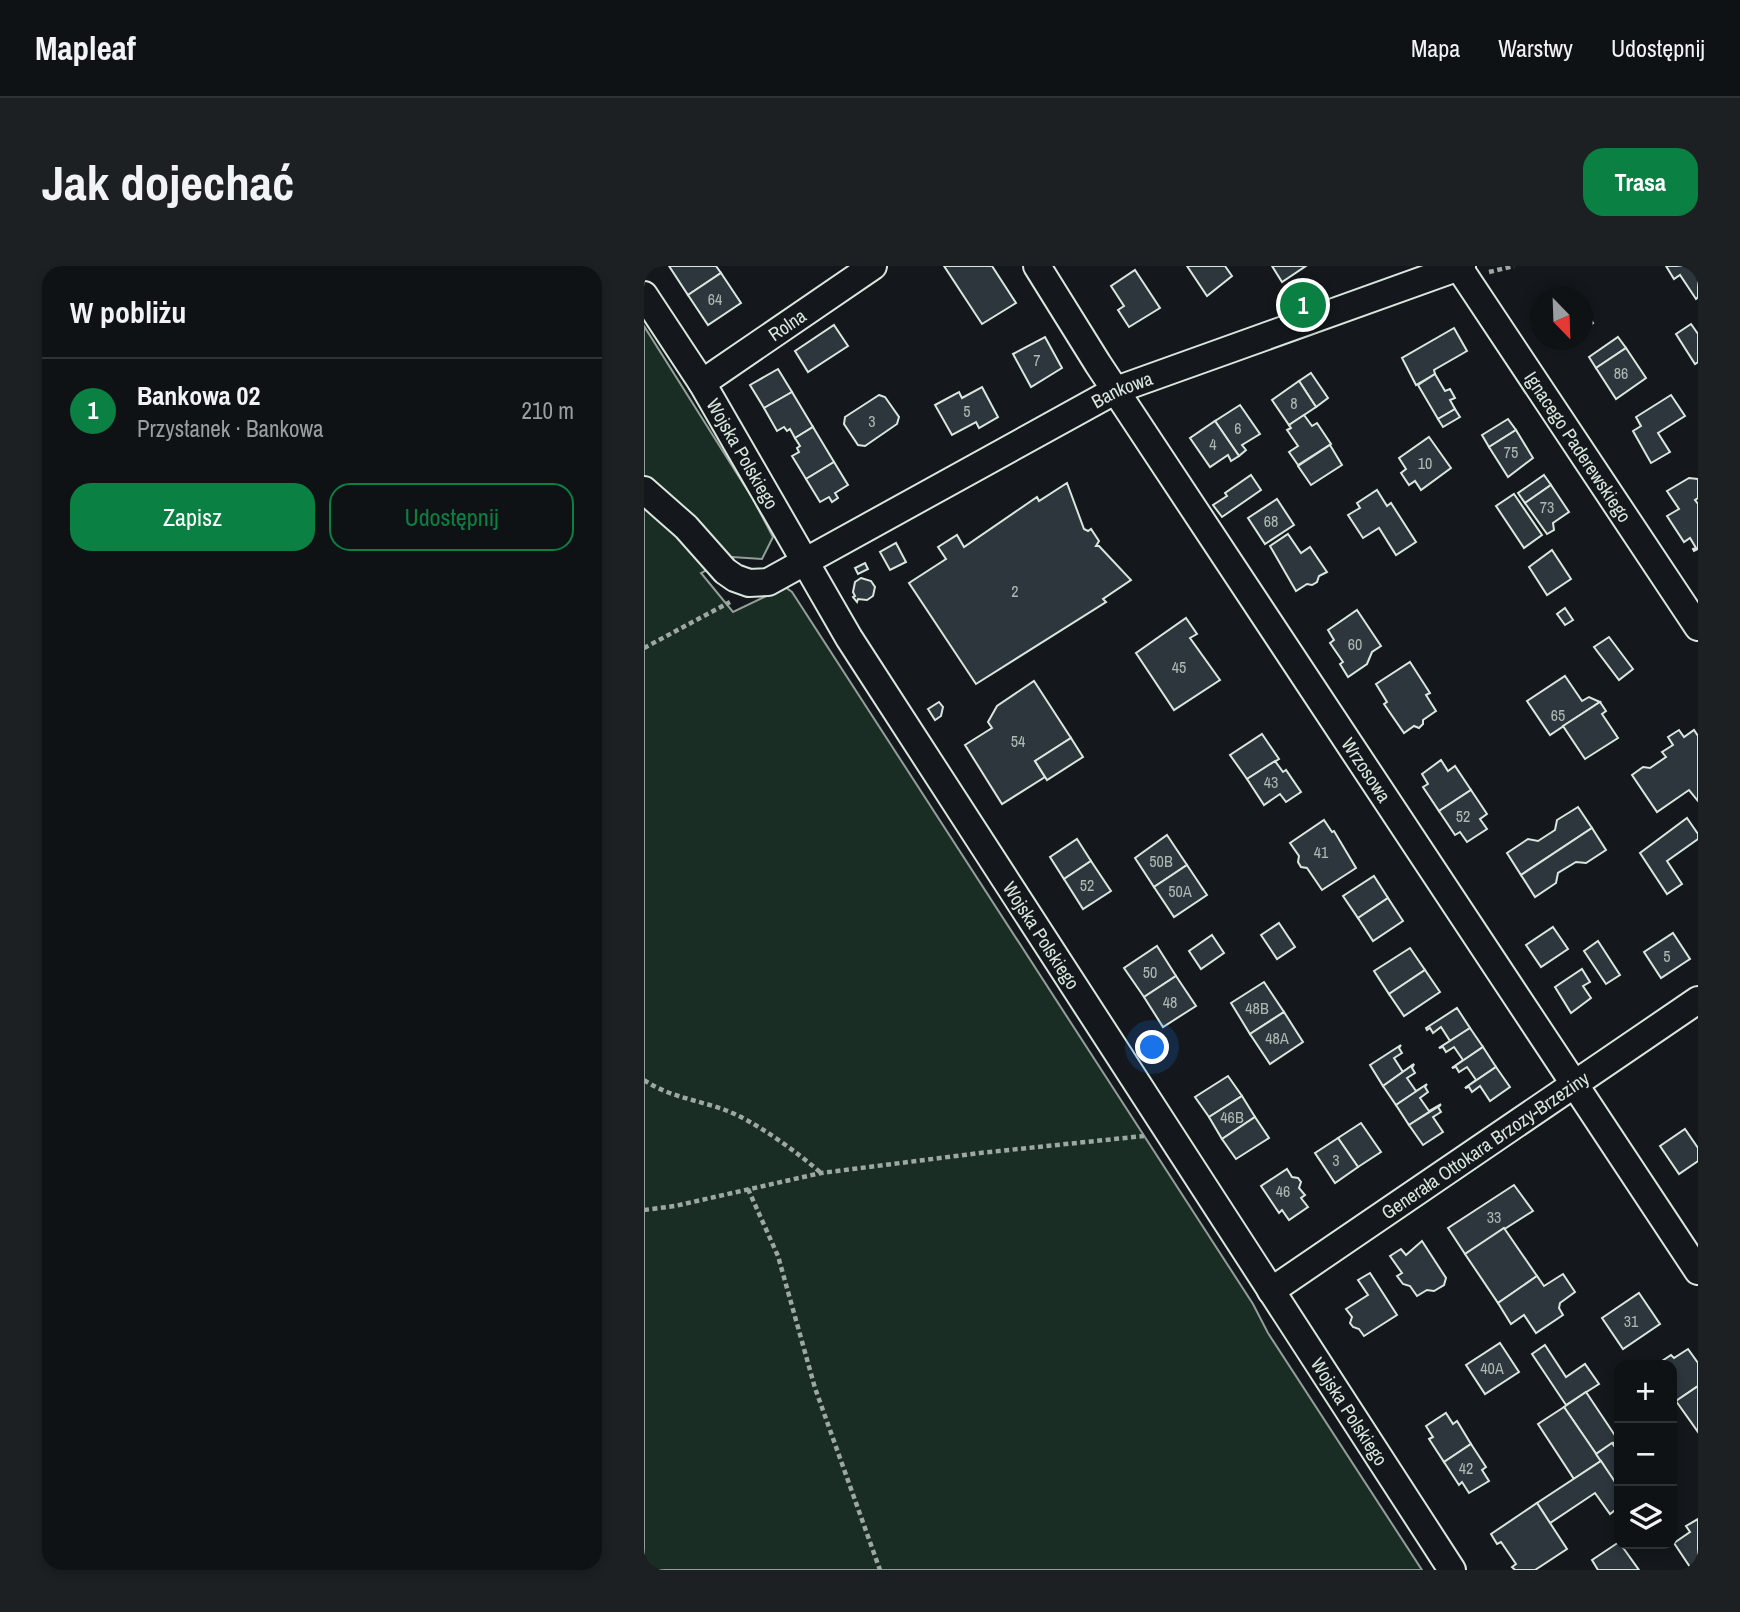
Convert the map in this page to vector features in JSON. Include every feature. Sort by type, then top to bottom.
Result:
[{"type":"street","name":"Rolna","points":[[702,383],[873,266]]},
{"type":"street","name":"Wrzosowa","points":[[1037,266],[1116,390],[1698,1271]]},
{"type":"street","name":"Bankowa","points":[[644,490],[686,527],[735,579],[749,583],[768,582],[1116,390],[1459,266]]},
{"type":"street","name":"Ignacego Paderewskiego","points":[[1459,266],[1698,627]]},
{"type":"street","name":"Wojska Polskiego","points":[[644,295],[702,383],[804,563],[915,741],[1452,1570]]},
{"type":"street","name":"Generała Ottokara Brzozy-Brzeziny","points":[[1271,1291],[1698,1000]]},
{"type":"path","points":[[1507,269],[1514,266]]},
{"type":"path","points":[[644,648],[734,600]]},
{"type":"path","points":[[644,1080],[658,1090],[727,1111],[804,1158],[821,1173]]},
{"type":"path","points":[[644,1210],[675,1206],[821,1173],[1144,1136]]},
{"type":"path","points":[[748,1189],[778,1256],[816,1388],[880,1570]]},
{"type":"green space","points":[[644,326],[753,499],[773,537],[762,559],[732,557],[701,573],[733,612],[785,587],[792,592],[1422,1570],[644,1570]]},
{"type":"building","points":[[669,266],[716,266],[721,273],[688,295]]},
{"type":"building","points":[[944,266],[992,266],[1016,303],[982,324]]},
{"type":"building","points":[[1187,266],[1225,266],[1232,276],[1207,296]]},
{"type":"building","points":[[1272,266],[1306,266],[1282,282]]},
{"type":"building","points":[[1666,266],[1698,266],[1696,299],[1680,275],[1674,279]]},
{"type":"building","points":[[1135,270],[1160,308],[1129,327],[1118,310],[1124,306],[1111,286]]},
{"type":"building","points":[[721,273],[741,303],[708,325],[688,295]]},
{"type":"building","points":[[1691,324],[1698,334],[1698,362],[1695,364],[1676,334]]},
{"type":"building","points":[[834,325],[848,346],[808,372],[795,351]]},
{"type":"building","points":[[1454,328],[1467,351],[1434,370],[1435,374],[1416,385],[1402,358]]},
{"type":"building","points":[[1045,337],[1062,368],[1031,387],[1013,354]]},
{"type":"building","points":[[1618,337],[1626,348],[1596,368],[1589,357]]},
{"type":"building","points":[[1626,348],[1646,378],[1616,399],[1596,368]]},
{"type":"building","points":[[778,369],[792,392],[764,408],[750,385]]},
{"type":"building","points":[[1311,373],[1328,398],[1316,407],[1299,381]]},
{"type":"building","points":[[1435,374],[1445,391],[1450,389],[1455,398],[1450,400],[1455,409],[1438,419],[1418,385]]},
{"type":"building","points":[[1299,381],[1316,407],[1289,425],[1272,400]]},
{"type":"building","points":[[982,387],[998,417],[979,428],[976,422],[952,435],[935,405],[959,392],[962,398]]},
{"type":"building","points":[[792,392],[813,427],[795,438],[790,429],[787,431],[784,427],[777,431],[764,408]]},
{"type":"building","points":[[879,395],[885,397],[899,417],[897,424],[865,446],[858,445],[844,424],[845,417]]},
{"type":"building","points":[[1671,395],[1685,416],[1658,433],[1670,452],[1651,463],[1633,431],[1641,426],[1636,417]]},
{"type":"building","points":[[1240,405],[1260,434],[1242,445],[1246,450],[1239,456],[1215,421]]},
{"type":"building","points":[[1455,409],[1460,417],[1443,427],[1438,419]]},
{"type":"building","points":[[1304,415],[1312,426],[1317,423],[1331,444],[1298,465],[1289,452],[1298,446],[1287,430],[1291,428],[1289,425]]},
{"type":"building","points":[[1508,419],[1516,430],[1489,447],[1482,435]]},
{"type":"building","points":[[1215,421],[1239,456],[1231,461],[1228,455],[1210,467],[1190,438]]},
{"type":"building","points":[[813,427],[834,462],[806,479],[792,456],[799,452],[797,448],[800,446],[795,438]]},
{"type":"building","points":[[1516,430],[1533,458],[1508,477],[1489,447]]},
{"type":"building","points":[[1429,437],[1451,468],[1421,490],[1415,481],[1409,485],[1401,473],[1406,469],[1399,458]]},
{"type":"building","points":[[1330,445],[1342,465],[1311,485],[1298,466]]},
{"type":"building","points":[[834,462],[848,485],[835,493],[838,498],[832,502],[829,497],[820,502],[806,479]]},
{"type":"building","points":[[1251,475],[1261,490],[1222,517],[1213,505]]},
{"type":"building","points":[[1544,475],[1551,485],[1525,503],[1518,493]]},
{"type":"building","points":[[1689,478],[1698,479],[1698,498],[1695,500],[1698,504],[1698,549],[1694,551],[1696,548],[1690,538],[1684,542],[1667,516],[1679,509],[1667,491]]},
{"type":"building","points":[[1067,483],[1084,529],[1091,529],[1099,541],[1096,546],[1131,580],[1103,599],[1106,602],[976,684],[909,583],[946,559],[938,547],[957,535],[964,547],[1037,497],[1039,501]]},
{"type":"building","points":[[1551,485],[1569,512],[1553,523],[1554,530],[1547,534],[1525,503]]},
{"type":"building","points":[[1377,490],[1387,506],[1391,503],[1416,542],[1396,555],[1379,528],[1363,538],[1348,515],[1360,508],[1357,503]]},
{"type":"building","points":[[1514,494],[1542,535],[1524,548],[1496,506]]},
{"type":"building","points":[[1277,499],[1294,525],[1265,544],[1248,518]]},
{"type":"building","points":[[1288,534],[1301,553],[1310,547],[1327,572],[1319,576],[1317,582],[1307,584],[1296,591],[1270,546]]},
{"type":"building","points":[[896,543],[906,562],[890,570],[880,552]]},
{"type":"building","points":[[1552,550],[1571,579],[1547,595],[1529,567]]},
{"type":"building","points":[[865,563],[868,569],[858,574],[855,568]]},
{"type":"building","points":[[861,578],[871,581],[875,587],[873,596],[867,600],[858,599],[857,602],[853,592],[855,582]]},
{"type":"building","points":[[1565,608],[1573,620],[1565,625],[1557,614]]},
{"type":"building","points":[[1357,610],[1381,646],[1372,652],[1367,664],[1348,677],[1340,664],[1343,662],[1330,643],[1334,640],[1328,630]]},
{"type":"building","points":[[1186,618],[1197,634],[1190,638],[1220,680],[1174,710],[1136,653]]},
{"type":"building","points":[[1609,637],[1633,669],[1619,680],[1594,647]]},
{"type":"building","points":[[1410,662],[1430,693],[1426,695],[1436,711],[1423,720],[1419,728],[1414,726],[1404,733],[1384,704],[1387,702],[1376,684]]},
{"type":"building","points":[[1565,676],[1582,701],[1589,697],[1600,702],[1550,735],[1527,701]]},
{"type":"building","points":[[1034,681],[1071,738],[1035,761],[1045,777],[1002,804],[965,745],[992,728],[988,722],[997,706]]},
{"type":"building","points":[[939,702],[943,707],[941,716],[935,720],[928,709]]},
{"type":"building","points":[[1600,702],[1606,711],[1602,714],[1618,738],[1585,759],[1563,726]]},
{"type":"building","points":[[1679,730],[1684,737],[1694,730],[1698,736],[1698,801],[1689,790],[1657,812],[1632,775],[1643,767],[1650,768],[1666,757],[1662,752],[1673,745],[1668,737]]},
{"type":"building","points":[[1262,734],[1279,759],[1247,779],[1230,755]]},
{"type":"building","points":[[1071,738],[1083,757],[1047,780],[1035,761]]},
{"type":"building","points":[[1441,760],[1448,771],[1455,766],[1471,790],[1439,811],[1423,787],[1428,784],[1422,774]]},
{"type":"building","points":[[1275,761],[1283,772],[1286,770],[1301,792],[1286,802],[1280,794],[1264,805],[1247,779]]},
{"type":"building","points":[[1471,790],[1487,814],[1480,819],[1487,829],[1467,842],[1460,832],[1455,835],[1439,811]]},
{"type":"building","points":[[1578,807],[1592,828],[1521,875],[1507,853],[1528,839],[1538,841],[1555,830],[1557,820]]},
{"type":"building","points":[[1687,818],[1698,834],[1698,839],[1667,861],[1682,884],[1667,894],[1640,853]]},
{"type":"building","points":[[1324,820],[1332,832],[1334,831],[1356,868],[1322,890],[1307,868],[1301,867],[1299,856],[1290,843]]},
{"type":"building","points":[[1592,828],[1606,850],[1586,863],[1576,862],[1558,873],[1556,883],[1535,897],[1521,875]]},
{"type":"building","points":[[1167,835],[1187,865],[1154,887],[1135,858]]},
{"type":"building","points":[[1077,839],[1091,861],[1064,879],[1050,857]]},
{"type":"building","points":[[1091,861],[1111,891],[1083,909],[1064,879]]},
{"type":"building","points":[[1187,865],[1207,895],[1174,917],[1154,887]]},
{"type":"building","points":[[1374,876],[1388,898],[1358,918],[1343,896]]},
{"type":"building","points":[[1388,898],[1403,921],[1373,941],[1358,918]]},
{"type":"building","points":[[1279,923],[1295,947],[1277,959],[1261,935]]},
{"type":"building","points":[[1553,927],[1568,949],[1541,967],[1526,945]]},
{"type":"building","points":[[1673,933],[1690,959],[1661,978],[1644,952]]},
{"type":"building","points":[[1212,935],[1224,953],[1201,969],[1189,951]]},
{"type":"building","points":[[1598,941],[1620,975],[1606,984],[1584,951]]},
{"type":"building","points":[[1157,946],[1176,976],[1144,997],[1124,968]]},
{"type":"building","points":[[1410,948],[1425,970],[1389,994],[1374,971]]},
{"type":"building","points":[[1582,969],[1590,982],[1583,986],[1591,998],[1571,1013],[1555,987]]},
{"type":"building","points":[[1425,970],[1440,992],[1404,1016],[1389,994]]},
{"type":"building","points":[[1176,976],[1196,1006],[1163,1027],[1144,997]]},
{"type":"building","points":[[1264,982],[1284,1012],[1250,1034],[1231,1003]]},
{"type":"building","points":[[1457,1008],[1470,1028],[1450,1041],[1441,1027],[1433,1033],[1430,1028],[1426,1028]]},
{"type":"building","points":[[1284,1012],[1303,1042],[1270,1064],[1250,1034]]},
{"type":"building","points":[[1470,1028],[1483,1047],[1452,1068],[1463,1060],[1454,1047],[1446,1052],[1443,1047],[1439,1048]]},
{"type":"building","points":[[1401,1045],[1399,1048],[1402,1053],[1394,1058],[1403,1072],[1383,1086],[1370,1065]]},
{"type":"building","points":[[1483,1047],[1496,1067],[1465,1088],[1476,1080],[1467,1067],[1459,1072],[1456,1067],[1452,1068]]},
{"type":"building","points":[[1414,1064],[1412,1068],[1415,1073],[1407,1078],[1416,1091],[1423,1087],[1396,1105],[1383,1086]]},
{"type":"building","points":[[1496,1067],[1510,1087],[1490,1101],[1480,1086],[1472,1092],[1469,1087],[1465,1088]]},
{"type":"building","points":[[1228,1076],[1242,1096],[1209,1117],[1195,1097]]},
{"type":"building","points":[[1427,1084],[1425,1087],[1428,1092],[1420,1098],[1429,1111],[1441,1104],[1409,1125],[1396,1105]]},
{"type":"building","points":[[1242,1096],[1255,1117],[1222,1139],[1209,1117]]},
{"type":"building","points":[[1441,1105],[1438,1107],[1441,1112],[1433,1117],[1443,1132],[1423,1145],[1409,1125]]},
{"type":"building","points":[[1255,1117],[1269,1138],[1236,1159],[1222,1139]]},
{"type":"building","points":[[1361,1123],[1381,1152],[1358,1167],[1338,1138]]},
{"type":"building","points":[[1685,1129],[1698,1148],[1698,1161],[1679,1174],[1660,1146]]},
{"type":"building","points":[[1338,1138],[1358,1167],[1335,1183],[1315,1153]]},
{"type":"building","points":[[1287,1169],[1292,1177],[1301,1182],[1299,1188],[1305,1195],[1301,1198],[1308,1207],[1289,1220],[1282,1210],[1279,1213],[1261,1186]]},
{"type":"building","points":[[1514,1185],[1533,1211],[1465,1254],[1448,1228]]},
{"type":"building","points":[[1504,1228],[1537,1276],[1498,1303],[1465,1254]]},
{"type":"building","points":[[1422,1241],[1446,1278],[1444,1285],[1417,1296],[1410,1286],[1403,1284],[1397,1276],[1402,1273],[1390,1256],[1401,1249],[1406,1255]]},
{"type":"building","points":[[1370,1273],[1397,1315],[1364,1336],[1350,1323],[1352,1317],[1346,1309],[1368,1295],[1358,1280]]},
{"type":"building","points":[[1563,1274],[1575,1292],[1560,1303],[1559,1308],[1563,1315],[1536,1333],[1524,1315],[1511,1324],[1498,1303],[1537,1276],[1544,1286]]},
{"type":"building","points":[[1639,1293],[1660,1324],[1623,1349],[1602,1318]]},
{"type":"building","points":[[1500,1343],[1519,1372],[1485,1394],[1466,1365]]},
{"type":"building","points":[[1545,1345],[1566,1377],[1585,1364],[1599,1384],[1566,1405],[1532,1354]]},
{"type":"building","points":[[1688,1349],[1698,1363],[1698,1386],[1677,1400],[1677,1360],[1664,1360],[1671,1355],[1674,1358]]},
{"type":"building","points":[[1698,1386],[1698,1432],[1677,1402]]},
{"type":"building","points":[[1586,1392],[1614,1434],[1614,1443],[1596,1454],[1564,1407]]},
{"type":"building","points":[[1564,1407],[1601,1461],[1574,1479],[1538,1424]]},
{"type":"building","points":[[1446,1413],[1453,1424],[1457,1421],[1471,1444],[1444,1462],[1429,1439],[1433,1437],[1426,1426]]},
{"type":"building","points":[[1612,1443],[1614,1446],[1614,1481],[1596,1454]]},
{"type":"building","points":[[1471,1444],[1486,1467],[1482,1470],[1489,1481],[1469,1493],[1462,1482],[1459,1485],[1444,1462]]},
{"type":"building","points":[[1601,1461],[1614,1480],[1614,1511],[1610,1514],[1595,1493],[1550,1523],[1537,1503]]},
{"type":"building","points":[[1537,1503],[1567,1549],[1535,1570],[1515,1570],[1512,1567],[1516,1564],[1501,1542],[1497,1544],[1491,1534]]},
{"type":"building","points":[[1698,1519],[1698,1567],[1692,1570],[1677,1548],[1677,1541],[1690,1532],[1686,1526]]},
{"type":"building","points":[[1614,1545],[1614,1549],[1624,1549],[1639,1570],[1598,1570],[1592,1560]]},
{"type":"place","name":"Bankowa 02","points":[[1303,305]]}]
